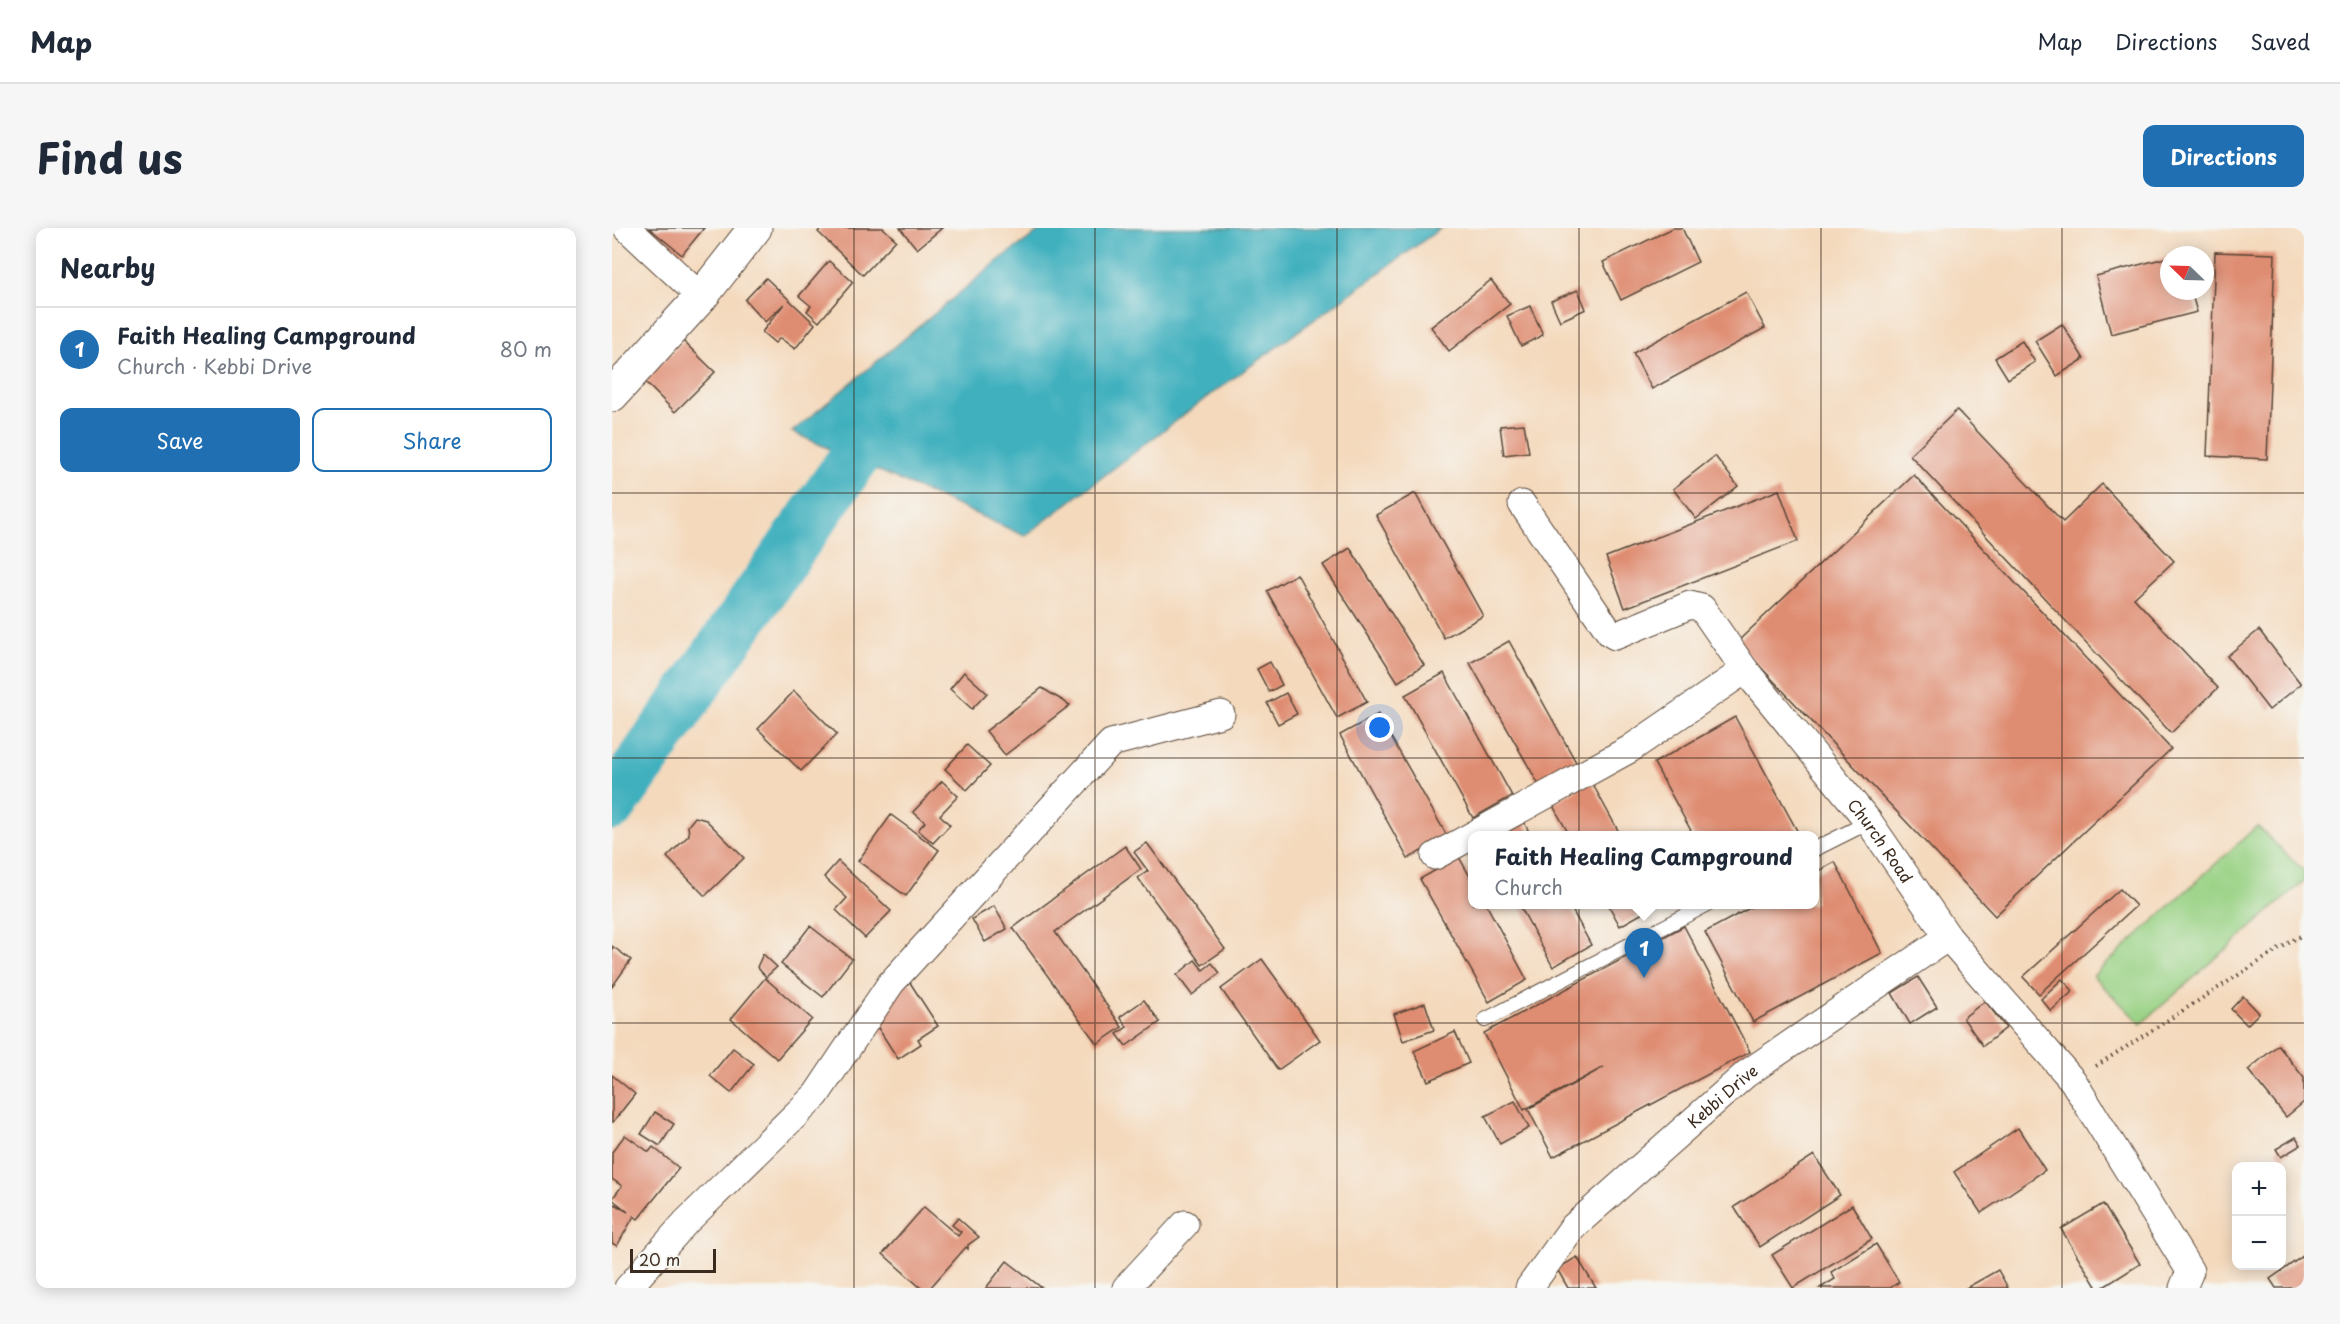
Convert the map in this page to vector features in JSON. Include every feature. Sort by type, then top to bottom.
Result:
[{"type":"street","points":[[627,228],[701,297]]},
{"type":"street","points":[[612,395],[701,297],[755,228]]},
{"type":"street","name":"Church Road","points":[[1522,504],[1610,633],[1615,636],[1690,605],[1702,608],[1745,670],[1869,822],[1948,937],[2073,1081],[2190,1271],[2183,1288]]},
{"type":"street","points":[[1481,831],[1630,749],[1745,670]]},
{"type":"street","points":[[628,1288],[686,1222],[816,1095],[891,983],[1111,743],[1221,714]]},
{"type":"street","points":[[1435,856],[1468,838]]},
{"type":"street","name":"Kebbi Drive","points":[[1529,1288],[1573,1227],[1746,1074],[1948,937]]},
{"type":"street","points":[[1126,1288],[1185,1224]]},
{"type":"lane","points":[[1819,847],[1869,822]]},
{"type":"lane","points":[[1485,1020],[1698,909]]},
{"type":"path","points":[[2073,1081],[2298,937],[2304,936]]},
{"type":"green space","points":[[2257,826],[2304,871],[2304,881],[2141,1024],[2093,976]]},
{"type":"water","points":[[1044,228],[1441,228],[1202,401],[1025,536],[792,432],[999,260]]},
{"type":"building","points":[[649,228],[704,228],[682,255]]},
{"type":"building","points":[[821,228],[883,228],[896,240],[863,275],[818,232]]},
{"type":"building","points":[[900,228],[942,228],[917,249]]},
{"type":"building","points":[[1673,228],[1682,228],[1698,262],[1621,300],[1603,262]]},
{"type":"building","points":[[2215,252],[2275,254],[2267,459],[2207,456]]},
{"type":"building","points":[[2160,259],[2160,300],[2194,300],[2197,312],[2111,334],[2096,276]]},
{"type":"building","points":[[829,261],[853,282],[819,322],[807,311],[811,306],[799,296]]},
{"type":"building","points":[[766,278],[815,324],[795,349],[780,338],[775,343],[762,332],[784,304],[765,322],[745,300]]},
{"type":"building","points":[[1491,280],[1510,304],[1449,351],[1431,327]]},
{"type":"building","points":[[1578,290],[1586,309],[1560,321],[1551,301]]},
{"type":"building","points":[[1746,292],[1765,328],[1652,389],[1633,353]]},
{"type":"building","points":[[1530,306],[1543,335],[1521,346],[1507,316]]},
{"type":"building","points":[[2062,324],[2084,359],[2057,376],[2035,341]]},
{"type":"building","points":[[683,341],[715,372],[675,412],[644,381]]},
{"type":"building","points":[[2022,341],[2035,362],[2008,379],[1995,358]]},
{"type":"building","points":[[1957,410],[2063,522],[2102,484],[2174,561],[2134,598],[2218,688],[2171,733],[1910,455]]},
{"type":"building","points":[[1524,424],[1529,452],[1504,455],[1500,426]]},
{"type":"building","points":[[1715,456],[1738,486],[1696,519],[1673,489]]},
{"type":"building","points":[[1914,475],[2171,749],[1995,916],[1737,642]]},
{"type":"building","points":[[1779,490],[1798,541],[1625,608],[1606,557]]},
{"type":"building","points":[[1415,493],[1483,616],[1444,638],[1376,515]]},
{"type":"building","points":[[1350,548],[1424,665],[1398,682],[1323,565]]},
{"type":"building","points":[[1297,574],[1367,702],[1337,718],[1267,591]]},
{"type":"building","points":[[2259,630],[2301,684],[2269,710],[2227,656]]},
{"type":"building","points":[[1509,641],[1577,764],[1539,785],[1470,663]]},
{"type":"building","points":[[1270,662],[1282,685],[1269,692],[1257,669]]},
{"type":"building","points":[[964,672],[987,693],[972,709],[950,689]]},
{"type":"building","points":[[1444,673],[1512,796],[1473,818],[1405,695]]},
{"type":"building","points":[[1042,688],[1070,705],[1005,755],[986,731]]},
{"type":"building","points":[[794,691],[837,734],[801,771],[758,729]]},
{"type":"building","points":[[1286,693],[1297,714],[1278,724],[1267,703]]},
{"type":"building","points":[[1378,714],[1447,836],[1408,859],[1340,735]]},
{"type":"building","points":[[1735,717],[1797,831],[1691,831],[1654,763]]},
{"type":"building","points":[[967,745],[990,766],[967,790],[945,769]]},
{"type":"building","points":[[942,781],[958,796],[940,815],[950,825],[933,843],[918,830],[925,822],[913,812]]},
{"type":"building","points":[[1591,781],[1618,831],[1567,831],[1552,804]]},
{"type":"building","points":[[891,815],[939,850],[906,896],[858,861]]},
{"type":"building","points":[[695,817],[706,820],[744,858],[705,896],[667,857],[689,835],[688,826]]},
{"type":"building","points":[[1524,822],[1528,831],[1508,831]]},
{"type":"building","points":[[1147,843],[1225,949],[1202,965],[1138,878],[1148,871],[1134,852]]},
{"type":"building","points":[[1125,846],[1141,869],[1055,932],[1122,1027],[1097,1044],[1013,928]]},
{"type":"building","points":[[1459,857],[1468,873],[1468,909],[1489,909],[1527,980],[1489,1002],[1420,879]]},
{"type":"building","points":[[838,861],[891,911],[865,938],[836,910],[847,898],[824,877]]},
{"type":"building","points":[[1835,862],[1882,953],[1753,1022],[1705,932],[1748,909],[1819,909],[1819,871]]},
{"type":"building","points":[[2120,889],[2136,906],[2039,994],[2023,977]]},
{"type":"building","points":[[994,906],[1007,929],[985,942],[972,919]]},
{"type":"building","points":[[1522,909],[1572,909],[1591,945],[1553,967]]},
{"type":"building","points":[[1611,909],[1650,909],[1620,926]]},
{"type":"building","points":[[810,926],[852,959],[823,997],[781,964]]},
{"type":"building","points":[[1684,926],[1750,1052],[1553,1157],[1528,1109],[1604,1067],[1524,1110],[1484,1033]]},
{"type":"building","points":[[612,946],[631,960],[612,987]]},
{"type":"building","points":[[763,954],[777,967],[766,977],[757,967]]},
{"type":"building","points":[[1262,959],[1320,1040],[1278,1070],[1221,989]]},
{"type":"building","points":[[1195,960],[1203,970],[1212,963],[1220,973],[1192,995],[1177,975]]},
{"type":"building","points":[[1918,977],[1937,1007],[1910,1024],[1892,993]]},
{"type":"building","points":[[765,978],[812,1019],[777,1059],[731,1019]]},
{"type":"building","points":[[2062,979],[2073,991],[2051,1011],[2041,999]]},
{"type":"building","points":[[909,981],[938,1026],[918,1039],[921,1044],[898,1059],[866,1009]]},
{"type":"building","points":[[2243,996],[2259,1013],[2247,1025],[2231,1009]]},
{"type":"building","points":[[1144,1000],[1160,1022],[1126,1046],[1117,1034],[1127,1027],[1120,1017]]},
{"type":"building","points":[[1985,1001],[2006,1028],[1983,1046],[1963,1018]]},
{"type":"building","points":[[1425,1003],[1434,1030],[1403,1041],[1394,1014]]},
{"type":"building","points":[[1455,1032],[1469,1063],[1428,1081],[1414,1051]]},
{"type":"building","points":[[2278,1045],[2304,1078],[2304,1102],[2286,1117],[2248,1070]]},
{"type":"building","points":[[733,1048],[754,1064],[731,1093],[710,1076]]},
{"type":"building","points":[[612,1075],[635,1094],[613,1122],[612,1121]]},
{"type":"building","points":[[1515,1101],[1529,1128],[1500,1144],[1485,1116]]},
{"type":"building","points":[[655,1112],[674,1124],[660,1146],[641,1134]]},
{"type":"building","points":[[2018,1128],[2045,1170],[1981,1213],[1954,1172]]},
{"type":"building","points":[[625,1135],[649,1152],[653,1147],[679,1168],[638,1219],[634,1216],[617,1246],[612,1243],[612,1210],[615,1204],[628,1212],[612,1199],[622,1186],[612,1179],[612,1152]]},
{"type":"building","points":[[2296,1137],[2301,1145],[2281,1157],[2276,1149]]},
{"type":"building","points":[[1814,1155],[1840,1195],[1760,1247],[1734,1207]]},
{"type":"building","points":[[2103,1204],[2140,1264],[2102,1288],[2097,1288],[2061,1229]]},
{"type":"building","points":[[1852,1205],[1872,1239],[1793,1288],[1772,1255]]},
{"type":"building","points":[[924,1207],[958,1236],[961,1232],[952,1225],[958,1218],[979,1237],[968,1245],[968,1249],[966,1247],[930,1288],[921,1288],[883,1254]]},
{"type":"building","points":[[1876,1244],[1899,1282],[1890,1288],[1820,1288],[1835,1279],[1831,1272]]},
{"type":"building","points":[[2303,1256],[2304,1288],[2276,1288],[2270,1279]]},
{"type":"building","points":[[1577,1257],[1596,1288],[1568,1288],[1557,1269]]},
{"type":"building","points":[[1007,1261],[1042,1288],[986,1288]]},
{"type":"building","points":[[1998,1270],[2008,1288],[1966,1288]]},
{"type":"waterway","points":[[612,805],[893,402]]},
{"type":"place","name":"Faith Healing Campground","points":[[1644,978]]}]
